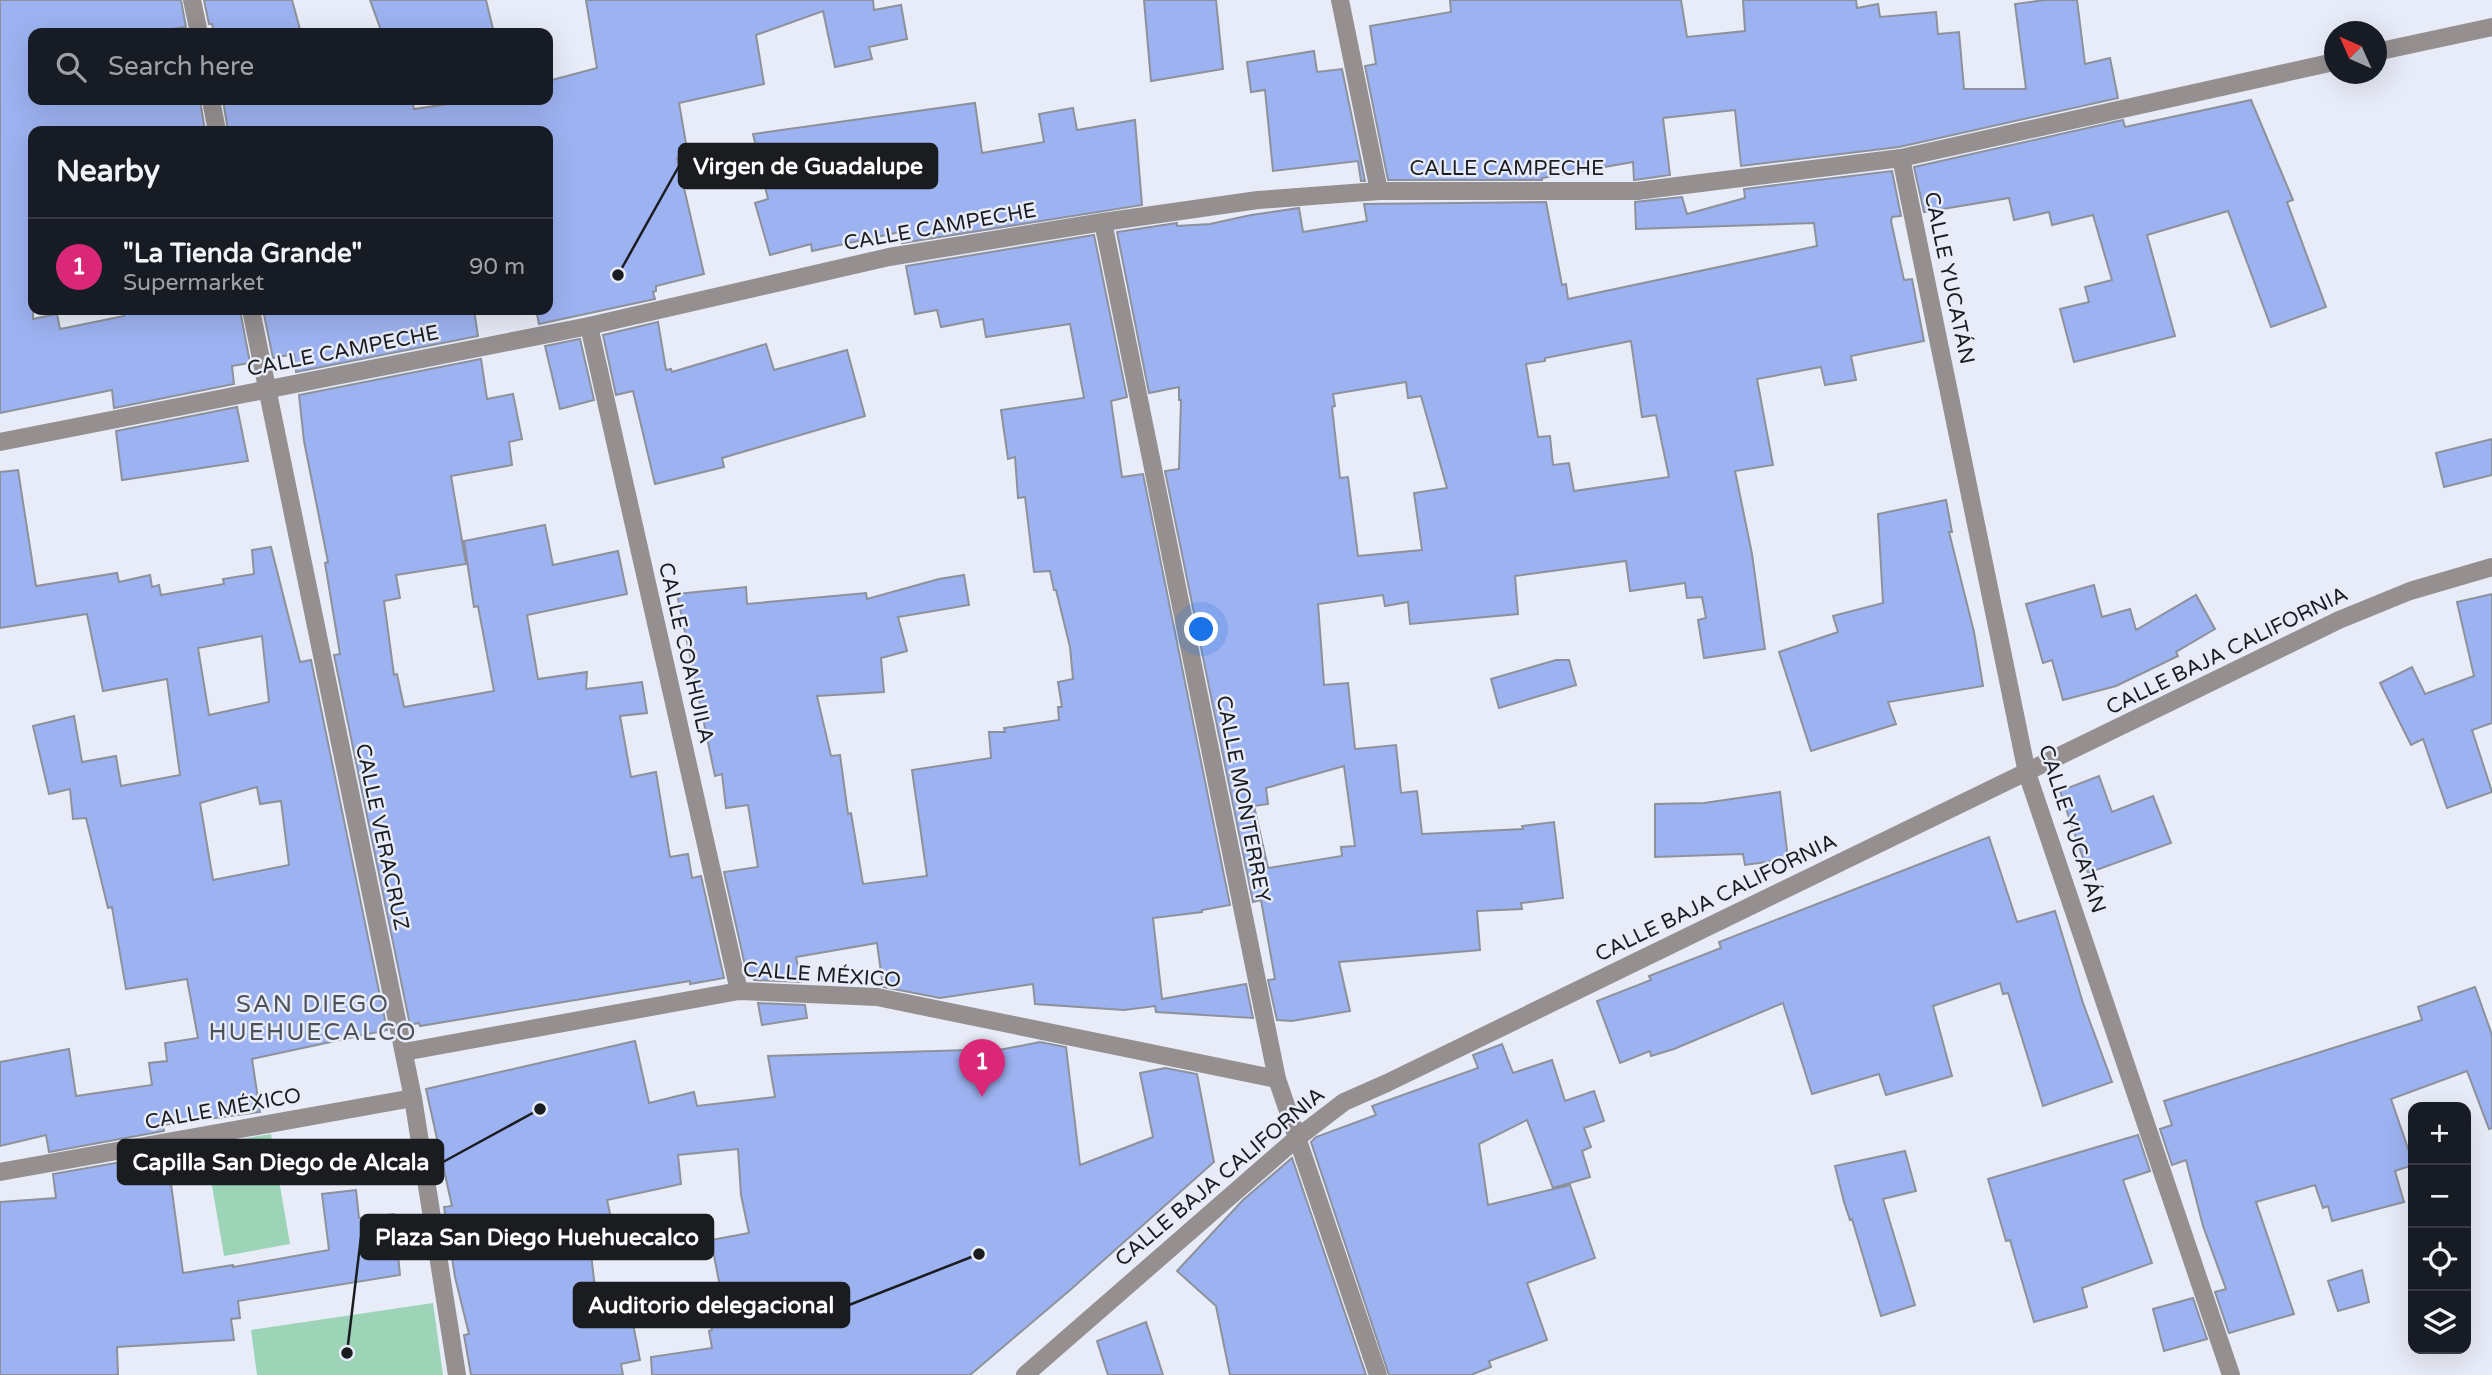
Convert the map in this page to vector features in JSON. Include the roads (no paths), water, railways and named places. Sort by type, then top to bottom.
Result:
[{"type":"street","points":[[192,0],[198,28]]},
{"type":"street","points":[[1340,0],[1378,191]]},
{"type":"street","points":[[2387,50],[2492,27]]},
{"type":"street","name":"CALLE CAMPECHE","points":[[0,442],[589,326],[889,257],[1103,222],[1258,200],[1378,191],[1637,191],[1901,158],[2324,64]]},
{"type":"street","points":[[212,105],[216,126]]},
{"type":"street","name":"CALLE YUCATÁN","points":[[1901,158],[2027,773],[2231,1375]]},
{"type":"street","name":"CALLE MONTERREY","points":[[1103,222],[1277,1079],[1378,1375]]},
{"type":"street","name":"CALLE VERACRUZ","points":[[252,315],[413,1098],[457,1375]]},
{"type":"street","name":"CALLE COAHUILA","points":[[589,326],[739,991]]},
{"type":"street","name":"CALLE BAJA CALIFORNIA","points":[[1025,1375],[1297,1138],[1344,1102],[2339,620],[2410,591],[2492,567]]},
{"type":"street","name":"CALLE MÉXICO","points":[[404,1052],[739,991],[877,997],[1277,1079]]},
{"type":"street","name":"CALLE MÉXICO","points":[[0,1172],[413,1098]]},
{"type":"place","name":"Virgen de Guadalupe","points":[[618,275]]},
{"type":"place","name":"\"La Tienda Grande\"","points":[[982,1097]]},
{"type":"place","name":"Capilla San Diego de Alcala","points":[[540,1109]]},
{"type":"place","name":"Auditorio delegacional","points":[[979,1254]]},
{"type":"place","name":"Plaza San Diego Huehuecalco","points":[[347,1353]]},
{"type":"district","name":"SAN DIEGO HUEHUECALCO","points":[[313,1018]]}]
